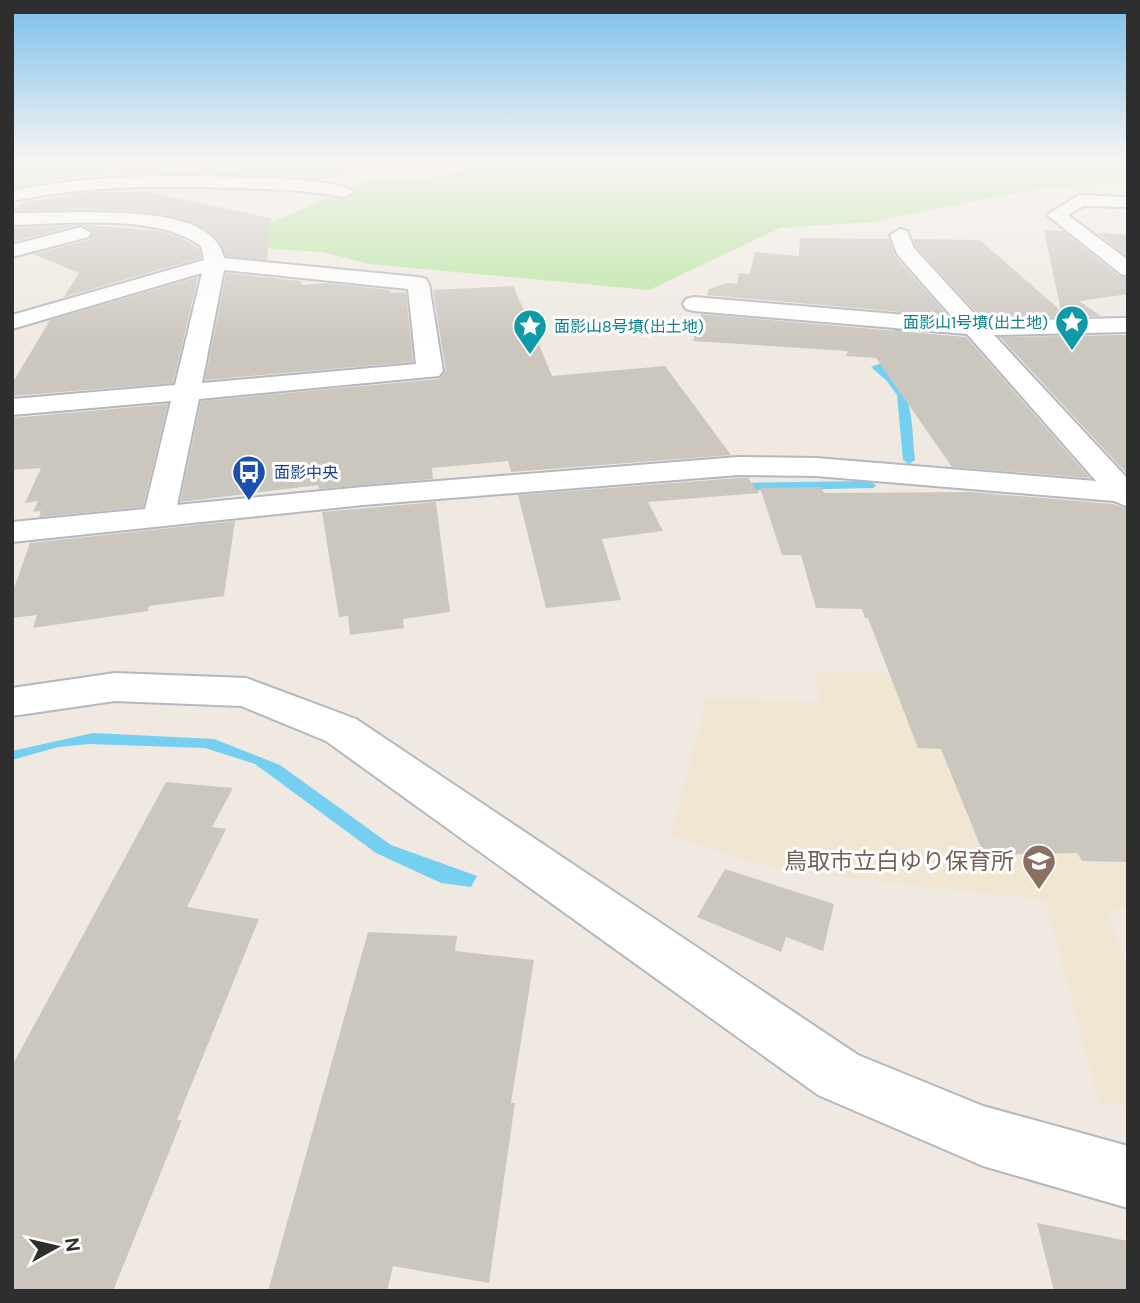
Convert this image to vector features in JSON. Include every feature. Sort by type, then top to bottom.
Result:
[{"type":"street","points":[[12,251],[122,221]]},
{"type":"street","points":[[144,221],[196,232],[210,243],[215,263],[159,517]]},
{"type":"street","points":[[1064,221],[1128,270]]},
{"type":"street","points":[[900,235],[904,250],[1126,494]]},
{"type":"street","points":[[12,322],[215,263],[418,284],[430,371],[12,407]]},
{"type":"street","points":[[694,304],[976,328],[1128,325]]},
{"type":"street","points":[[12,533],[363,496],[738,466],[816,467],[1126,494]]},
{"type":"street","points":[[12,702],[116,687],[246,692],[341,730],[838,1075],[982,1136],[1128,1177]]},
{"type":"shaded area","name":"鳥取市立白ゆり保育所","points":[[814,673],[1009,674],[1128,736],[1128,908],[1107,910],[1128,967],[1128,1105],[1099,1102],[1045,900],[782,871],[671,836],[707,698],[821,702]]},
{"type":"green space","points":[[275,221],[877,221],[780,228],[649,290],[370,264],[323,252],[273,249],[254,240],[268,224]]},
{"type":"water","points":[[93,733],[214,739],[280,765],[391,845],[477,876],[471,887],[441,883],[376,853],[255,764],[205,748],[89,744],[58,747],[12,760],[12,751]]},
{"type":"building","points":[[182,221],[271,221],[267,260],[226,256],[218,240],[205,229]]},
{"type":"building","points":[[77,225],[12,242],[12,228]]},
{"type":"building","points":[[83,225],[159,231],[181,238],[199,248],[201,258],[64,297],[79,273],[33,254],[89,240],[94,232]]},
{"type":"building","points":[[1044,230],[1063,231],[1119,276],[1128,278],[1128,294],[1079,301],[1101,316],[982,318],[916,247],[913,239],[980,240],[1061,311]]},
{"type":"building","points":[[1097,233],[1128,235],[1128,257]]},
{"type":"building","points":[[800,238],[889,239],[895,256],[948,316],[707,295],[709,289],[727,283],[737,284],[739,273],[750,274],[755,252],[799,256]]},
{"type":"building","points":[[226,273],[301,281],[301,285],[327,283],[390,290],[391,293],[406,292],[413,362],[205,380]]},
{"type":"building","points":[[198,277],[173,383],[12,396],[12,384],[50,320]]},
{"type":"building","points":[[513,286],[526,315],[530,336],[535,335],[552,376],[665,366],[731,455],[511,472],[508,461],[432,468],[433,479],[319,489],[318,485],[180,502],[201,401],[439,379],[446,371],[433,290]]},
{"type":"building","points":[[701,314],[966,337],[1090,478],[952,467],[876,358],[846,356],[848,351],[693,341]]},
{"type":"building","points":[[1128,335],[1128,475],[1000,337]]},
{"type":"building","points":[[168,404],[143,507],[39,517],[41,511],[33,512],[38,501],[25,503],[41,468],[12,470],[12,418]]},
{"type":"building","points":[[748,478],[759,493],[648,502],[663,531],[602,539],[621,600],[546,608],[518,495]]},
{"type":"building","points":[[821,487],[824,493],[970,492],[1113,504],[1128,509],[1128,862],[1082,861],[1077,853],[984,855],[941,749],[918,748],[868,618],[865,618],[862,609],[816,608],[801,555],[782,555],[760,488]]},
{"type":"building","points":[[436,502],[450,612],[403,619],[404,628],[350,635],[348,616],[339,617],[322,512]]},
{"type":"building","points":[[235,521],[224,596],[149,606],[148,611],[33,628],[37,615],[12,618],[12,594],[30,543]]},
{"type":"building","points":[[166,782],[233,788],[212,827],[226,829],[187,907],[259,919],[177,1120],[182,1120],[113,1291],[12,1291],[12,1066]]},
{"type":"building","points":[[725,869],[834,904],[823,951],[786,937],[781,952],[697,917]]},
{"type":"building","points":[[368,932],[457,936],[455,951],[534,960],[511,1103],[515,1103],[489,1283],[393,1266],[387,1291],[268,1291]]},
{"type":"building","points":[[1037,1223],[1128,1241],[1128,1291],[1054,1291]]},
{"type":"waterway","points":[[899,328],[904,359],[876,367],[891,379],[902,395],[909,460]]},
{"type":"waterway","points":[[734,487],[870,485]]},
{"type":"place","name":"面影山1号墳(出土地)","points":[[1072,352]]},
{"type":"place","name":"面影山8号墳(出土地)","points":[[530,356]]},
{"type":"place","name":"面影中央","points":[[249,502]]},
{"type":"place","name":"鳥取市立白ゆり保育所","points":[[1039,891]]}]
